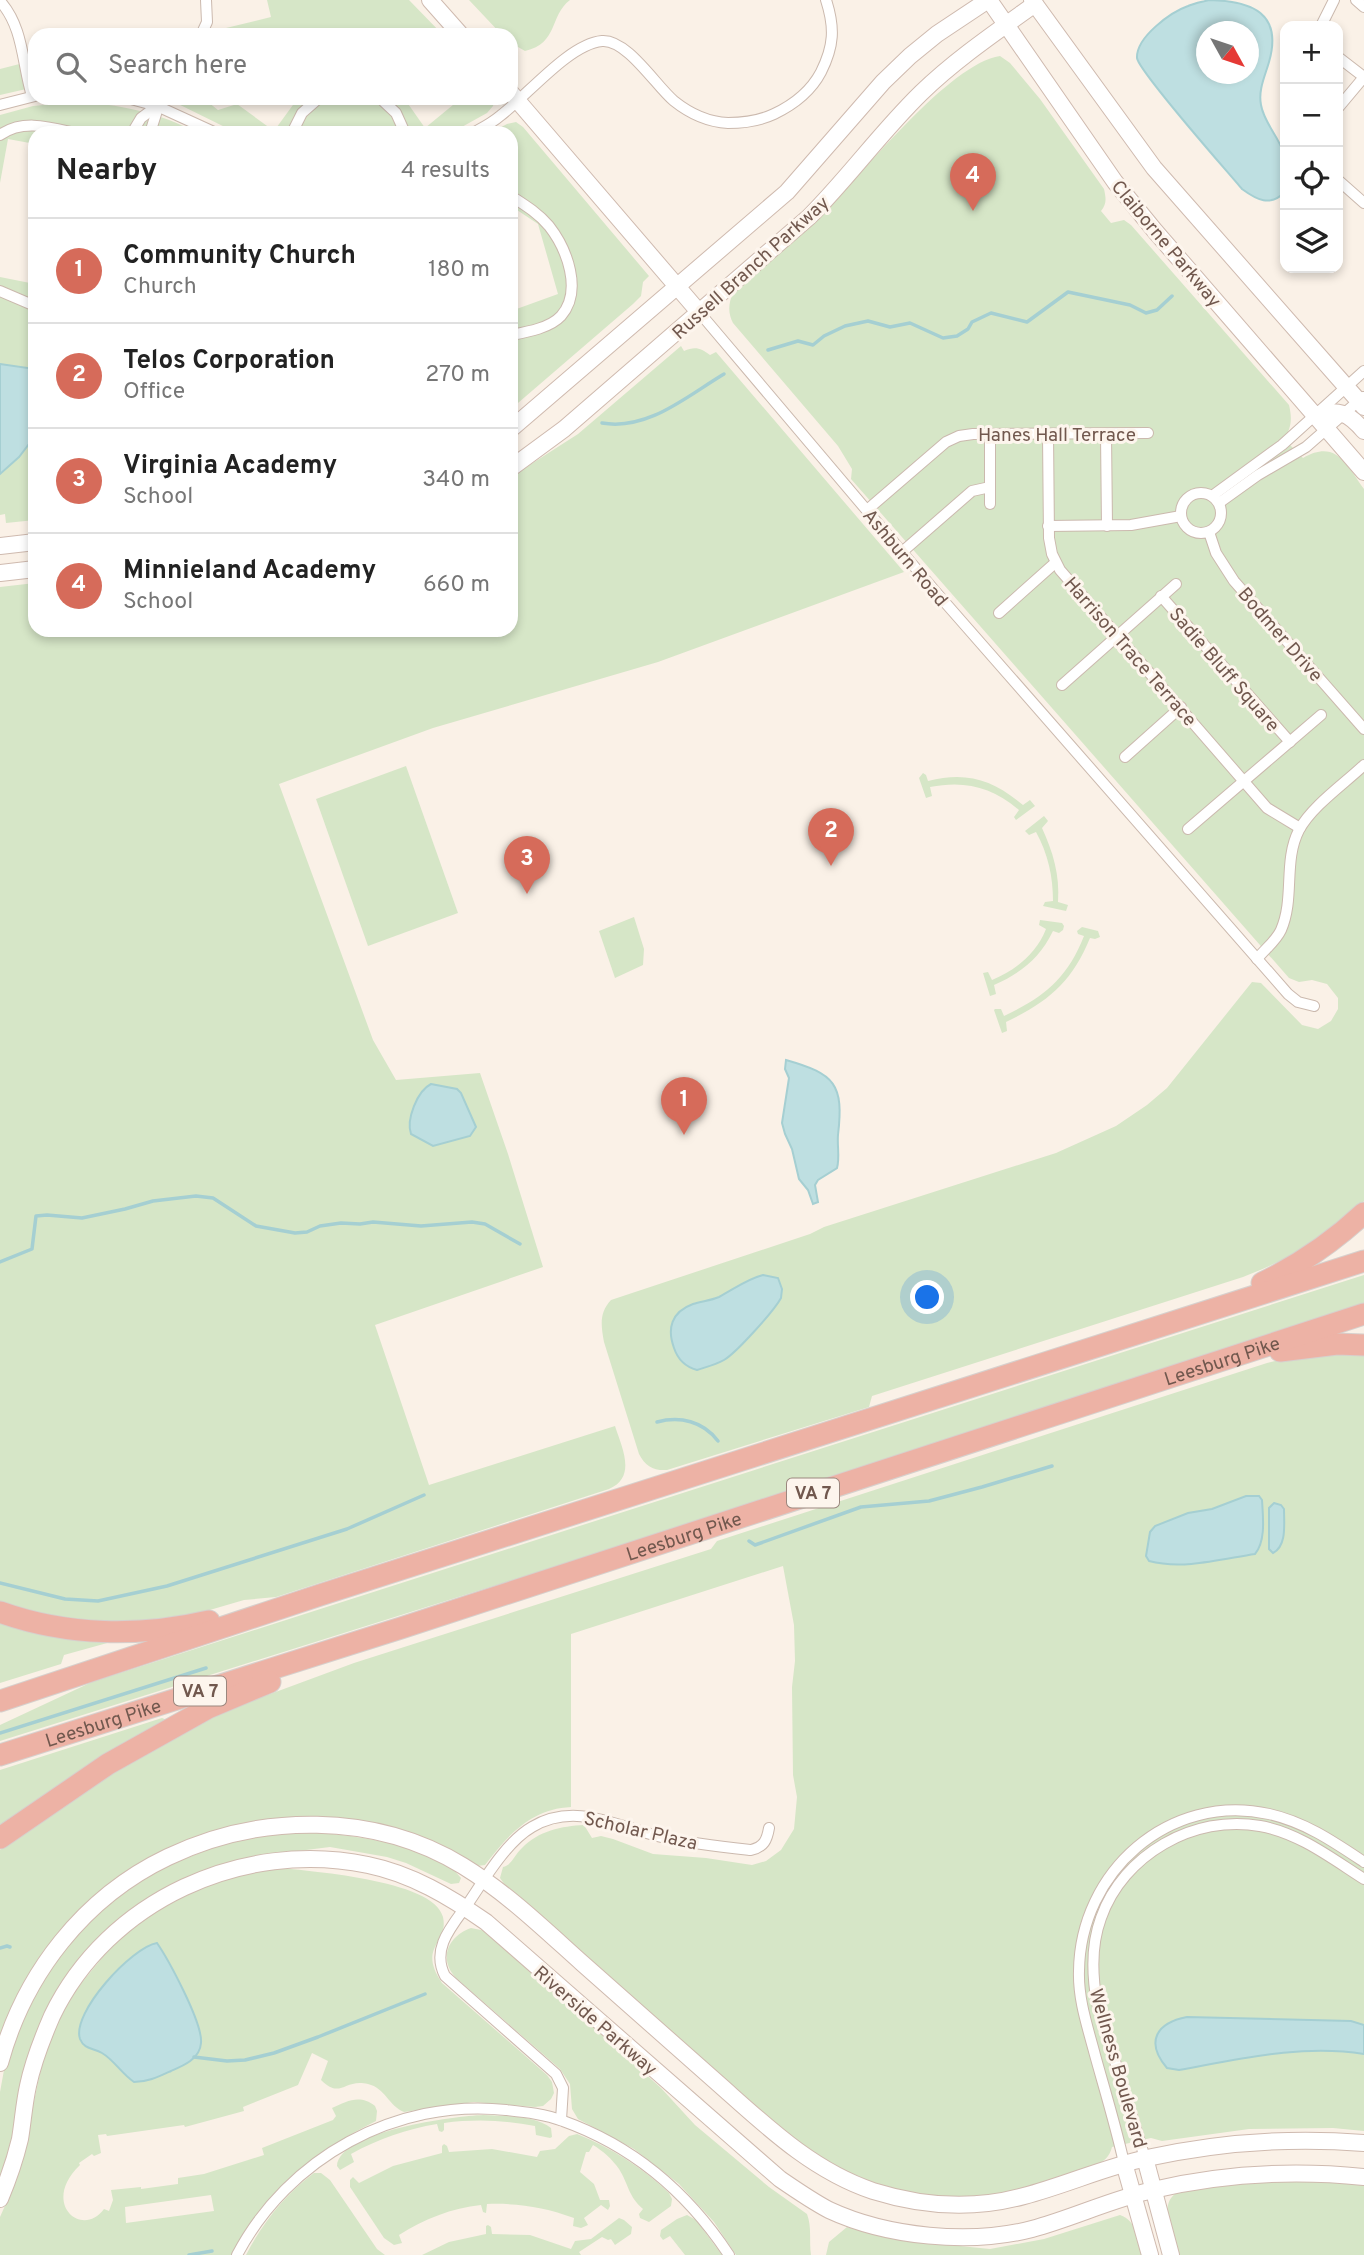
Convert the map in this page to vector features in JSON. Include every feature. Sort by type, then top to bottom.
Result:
[{"type":"highway","points":[[1184,1320],[1291,1269],[1343,1233],[1364,1213]]},
{"type":"highway","points":[[0,1701],[320,1595],[1364,1261]]},
{"type":"highway","name":"Leesburg Pike","points":[[0,1755],[401,1628],[1364,1314]]},
{"type":"highway","points":[[1226,1359],[1337,1344],[1364,1345]]},
{"type":"highway","points":[[0,1612],[28,1622],[77,1630],[121,1633],[199,1623],[320,1595]]},
{"type":"highway","points":[[0,1838],[108,1764],[208,1708],[401,1628]]},
{"type":"main road","points":[[430,0],[455,28]]},
{"type":"main road","name":"Claiborne Parkway","points":[[989,0],[1115,182],[1364,472]]},
{"type":"main road","name":"Russell Branch Parkway","points":[[518,423],[787,192],[883,82],[910,56],[937,34],[989,0]]},
{"type":"main road","name":"Claiborne Parkway","points":[[1037,1],[1154,168],[1362,401]]},
{"type":"main road","name":"Russell Branch Parkway","points":[[518,463],[564,429],[809,217],[838,188],[922,91],[1037,1]]},
{"type":"main road","name":"Ashburn Road","points":[[518,102],[699,312]]},
{"type":"main road","points":[[1315,415],[1332,411],[1345,413],[1364,431]]},
{"type":"main road","points":[[0,546],[28,543]]},
{"type":"main road","points":[[0,573],[28,570]]},
{"type":"main road","name":"Riverside Parkway","points":[[0,2063],[15,2017],[48,1957],[89,1911],[109,1894],[148,1868],[184,1849],[261,1828],[330,1825],[368,1830],[427,1849],[460,1864],[484,1880],[511,1900],[776,2134],[809,2160],[871,2190],[908,2200],[965,2205],[1020,2197],[1124,2163],[1201,2147],[1296,2140],[1364,2143]]},
{"type":"main road","name":"Riverside Parkway","points":[[0,2199],[14,2163],[35,2060],[62,1998],[94,1954],[129,1921],[162,1898],[209,1876],[260,1862],[312,1858],[370,1865],[427,1885],[464,1907],[486,1922],[763,2166],[830,2210],[861,2222],[949,2237],[1010,2234],[1133,2195],[1186,2183],[1285,2174],[1364,2177]]},
{"type":"main road","points":[[1145,2158],[1171,2255]]},
{"type":"main road","points":[[1124,2163],[1150,2255]]},
{"type":"street","points":[[204,28],[207,22],[206,0]]},
{"type":"street","points":[[518,94],[586,44],[605,40],[620,46],[673,100],[689,112],[716,122],[738,123],[762,119],[787,108],[803,96],[819,76],[831,51],[833,20],[826,0]]},
{"type":"street","points":[[1324,21],[1334,0]]},
{"type":"street","points":[[1356,0],[1364,7]]},
{"type":"street","points":[[0,1],[18,30],[28,71]]},
{"type":"street","points":[[1343,61],[1364,77],[1343,102]]},
{"type":"street","points":[[0,105],[28,98]]},
{"type":"street","points":[[136,126],[156,105]]},
{"type":"street","points":[[153,126],[158,105]]},
{"type":"street","points":[[165,105],[203,126]]},
{"type":"street","points":[[296,126],[302,113],[311,105]]},
{"type":"street","points":[[387,105],[396,113],[402,126]]},
{"type":"street","points":[[484,126],[500,116],[508,105]]},
{"type":"street","points":[[0,135],[19,125],[30,126]]},
{"type":"street","points":[[1343,184],[1364,203]]},
{"type":"street","points":[[518,200],[532,209],[555,236],[567,261],[572,284],[571,297],[560,317],[550,324],[518,333]]},
{"type":"street","points":[[0,291],[28,303]]},
{"type":"street","name":"Ashburn Road","points":[[699,312],[1102,784],[1288,994],[1298,1002],[1314,1006]]},
{"type":"street","points":[[1216,500],[1364,371]]},
{"type":"street","points":[[1216,500],[1306,447],[1362,401]]},
{"type":"street","points":[[1106,433],[1107,526]]},
{"type":"street","name":"Hanes Hall Terrace","points":[[867,510],[946,442],[966,435],[1148,433]]},
{"type":"street","points":[[990,434],[990,504]]},
{"type":"street","name":"Harrison Trace Terrace","points":[[1048,434],[1048,526],[1055,563],[1267,808],[1300,828]]},
{"type":"street","points":[[902,552],[972,491],[990,487]]},
{"type":"street","points":[[1203,493],[1216,500],[1221,518],[1217,526],[1209,532],[1190,530],[1183,523],[1183,504],[1189,497],[1203,493]]},
{"type":"street","points":[[1048,526],[1149,523],[1181,516]]},
{"type":"street","name":"Bodmer Drive","points":[[1209,532],[1216,553],[1234,581],[1364,729]]},
{"type":"street","points":[[999,613],[1055,563]]},
{"type":"street","name":"Sadie Bluff Square","points":[[1062,685],[1176,584]]},
{"type":"street","name":"Sadie Bluff Square","points":[[1161,596],[1290,742]]},
{"type":"street","points":[[1125,757],[1181,707]]},
{"type":"street","name":"Sadie Bluff Square","points":[[1188,829],[1321,715]]},
{"type":"street","points":[[1257,958],[1280,932],[1284,920],[1288,906],[1292,855],[1300,828],[1310,814],[1364,765]]},
{"type":"street","name":"Wellness Boulevard","points":[[1124,2163],[1087,2024],[1079,1975],[1080,1952],[1088,1916],[1112,1872],[1155,1833],[1178,1822],[1222,1811],[1259,1813],[1292,1821],[1320,1834],[1364,1862]]},
{"type":"street","name":"Scholar Plaza","points":[[561,2120],[563,2088],[555,2074],[442,1971],[439,1955],[441,1945],[464,1907],[505,1852],[525,1832],[540,1822],[560,1816],[595,1816],[670,1839],[751,1850],[766,1842],[769,1828]]},
{"type":"street","name":"Wellness Boulevard","points":[[1145,2158],[1094,1987],[1096,1934],[1105,1907],[1120,1882],[1150,1853],[1178,1837],[1204,1828],[1233,1824],[1259,1826],[1286,1833],[1321,1851],[1364,1879]]},
{"type":"street","points":[[237,2255],[250,2232],[293,2182],[340,2147],[382,2127],[421,2114],[472,2108],[520,2112],[561,2120],[611,2143],[668,2182],[705,2221],[729,2255]]},
{"type":"green space","points":[[267,0],[409,0],[436,28],[226,28],[271,17]]},
{"type":"green space","points":[[469,0],[570,0],[563,6],[549,36],[536,47],[525,51],[518,47],[518,28],[495,28]]},
{"type":"green space","points":[[1000,56],[1010,63],[1040,99],[1104,189],[1106,201],[1101,211],[1111,223],[1124,220],[1131,225],[1289,405],[1291,422],[1284,439],[1303,458],[1324,451],[1339,457],[1364,489],[1364,1201],[1308,1246],[1243,1277],[872,1396],[869,1407],[667,1470],[658,1470],[647,1465],[639,1454],[604,1342],[602,1320],[604,1310],[611,1300],[824,1227],[1056,1153],[1116,1126],[1167,1088],[1252,982],[1261,983],[1302,1025],[1318,1029],[1331,1021],[1338,1009],[1338,998],[1327,984],[1312,980],[1299,982],[1289,978],[851,479],[852,469],[838,446],[731,319],[729,308],[733,293],[825,211],[933,98],[980,63]]},
{"type":"green space","points":[[28,62],[28,89],[0,95],[0,69]]},
{"type":"green space","points":[[107,105],[138,110],[183,126],[28,126],[28,143],[8,139],[0,183],[0,115],[33,106]]},
{"type":"green space","points":[[180,105],[212,105],[218,110],[238,105],[267,126],[223,126]]},
{"type":"green space","points":[[293,105],[409,105],[424,126],[278,126]]},
{"type":"green space","points":[[453,105],[493,105],[487,113],[464,126],[427,126]]},
{"type":"green space","points":[[516,122],[523,127],[649,276],[643,282],[641,296],[633,304],[518,403],[518,308],[558,294],[538,224],[518,211],[518,126],[503,126]]},
{"type":"green space","points":[[0,277],[28,283],[28,368],[0,364]]},
{"type":"green space","points":[[681,346],[684,351],[698,348],[710,355],[716,352],[904,572],[658,662],[433,728],[279,784],[373,1040],[396,1080],[480,1073],[543,1267],[375,1325],[429,1485],[615,1426],[624,1452],[623,1477],[609,1489],[276,1597],[244,1600],[203,1612],[134,1622],[68,1622],[0,1603],[0,587],[28,584],[28,637],[518,637],[518,473],[578,434]]},
{"type":"green space","points":[[28,445],[28,521],[6,523],[5,514],[0,515],[0,474]]},
{"type":"green space","points":[[406,766],[458,913],[368,946],[316,799]]},
{"type":"green space","points":[[923,773],[928,781],[955,777],[979,780],[1001,789],[1023,805],[1030,800],[1035,806],[1016,820],[1014,817],[1019,810],[999,796],[978,787],[955,784],[930,787],[932,796],[926,798],[919,778]]},
{"type":"green space","points":[[1044,816],[1048,821],[1042,828],[1055,864],[1058,902],[1068,905],[1066,911],[1043,906],[1045,902],[1053,901],[1049,865],[1036,832],[1029,835],[1025,831]]},
{"type":"green space","points":[[634,917],[644,949],[643,965],[615,978],[599,931]]},
{"type":"green space","points":[[1040,920],[1062,923],[1063,930],[1059,933],[1053,931],[1036,957],[1021,970],[994,985],[996,994],[990,996],[983,973],[988,972],[992,980],[1025,960],[1046,929],[1039,925]]},
{"type":"green space","points":[[1082,927],[1098,931],[1100,937],[1090,938],[1075,967],[1057,989],[1034,1007],[1006,1022],[1007,1031],[1002,1033],[994,1010],[1001,1009],[1004,1016],[1031,1002],[1053,985],[1077,951],[1084,936],[1077,931]]},
{"type":"green space","points":[[1364,1275],[1364,1303],[691,1524],[0,1741],[0,1725],[92,1682]]},
{"type":"green space","points":[[1364,1351],[1364,2131],[1333,2128],[1249,2129],[1162,2141],[1151,2138],[1112,2147],[1106,2158],[1089,2168],[1039,2185],[998,2194],[937,2196],[877,2184],[849,2173],[796,2141],[505,1885],[500,1878],[503,1867],[509,1864],[528,1842],[551,1830],[567,1827],[584,1825],[592,1838],[601,1836],[613,1839],[653,1854],[752,1865],[766,1861],[781,1850],[794,1829],[797,1797],[793,1775],[794,1625],[783,1566],[571,1634],[571,1807],[532,1818],[512,1834],[485,1865],[477,1866],[439,1847],[289,1818],[243,1824],[190,1840],[81,1909],[38,1961],[14,2003],[0,2037],[0,1850],[108,1774],[197,1724],[354,1663],[711,1549],[717,1541],[1267,1363],[1311,1352]]},
{"type":"green space","points":[[0,1621],[118,1640],[64,1655],[61,1664],[0,1683]]},
{"type":"green space","points":[[162,1718],[167,1720],[0,1831],[0,1770]]},
{"type":"green space","points":[[308,1832],[345,1835],[413,1849],[433,1857],[461,1878],[459,1883],[451,1884],[387,1857],[330,1847],[251,1857],[218,1865],[154,1894],[118,1920],[80,1960],[16,2121],[0,2181],[0,2092],[4,2070],[29,2001],[56,1958],[98,1911],[157,1870],[222,1844],[264,1835]]},
{"type":"green space","points":[[272,1867],[366,1879],[417,1894],[434,1904],[443,1917],[444,1926],[432,1961],[442,1983],[547,2075],[552,2082],[554,2093],[551,2099],[543,2106],[535,2107],[474,2102],[404,2112],[374,2086],[360,2083],[338,2088],[328,2086],[321,2080],[328,2061],[312,2053],[298,2085],[243,2107],[244,2111],[185,2127],[98,2135],[101,2153],[94,2156],[92,2154],[79,2163],[69,2179],[64,2192],[64,2204],[76,2218],[85,2220],[95,2217],[104,2209],[109,2211],[113,2200],[111,2190],[178,2184],[178,2178],[204,2174],[264,2155],[262,2148],[333,2120],[336,2116],[332,2108],[343,2103],[364,2100],[375,2106],[376,2121],[332,2146],[293,2176],[259,2212],[231,2255],[0,2255],[0,2217],[16,2181],[43,2059],[62,2013],[79,1986],[115,1942],[144,1918],[184,1894],[234,1875]],"holes":[[[211,2195],[214,2211],[126,2223],[125,2207]]]},
{"type":"green space","points":[[471,1928],[486,1931],[661,2088],[695,2125],[769,2187],[807,2214],[811,2255],[736,2255],[714,2222],[679,2184],[634,2149],[578,2119],[572,2109],[570,2084],[560,2069],[451,1971],[447,1956],[451,1942]]},
{"type":"green space","points":[[483,2115],[536,2121],[551,2128],[552,2137],[536,2135],[535,2126],[512,2122],[444,2123],[442,2132],[437,2124],[382,2139],[351,2154],[354,2162],[340,2170],[337,2166],[343,2154],[357,2143],[377,2135],[425,2122]]},
{"type":"green space","points":[[577,2134],[614,2152],[648,2175],[669,2193],[671,2206],[649,2222],[640,2218],[639,2214],[643,2209],[631,2195],[619,2169],[593,2145],[589,2152],[586,2152],[580,2172],[594,2184],[600,2200],[609,2200],[610,2206],[608,2210],[601,2205],[584,2218],[588,2225],[581,2228],[573,2226],[574,2218],[542,2208],[487,2204],[486,2213],[481,2205],[428,2219],[399,2235],[402,2243],[394,2245],[384,2238],[350,2187],[353,2177],[359,2183],[393,2166],[442,2153],[444,2144],[449,2152],[492,2149],[537,2157],[540,2151],[555,2149],[569,2136]]},
{"type":"green space","points":[[314,2173],[321,2173],[330,2180],[377,2249],[385,2255],[246,2255],[275,2210],[293,2190]]},
{"type":"green space","points":[[1289,2180],[1364,2182],[1364,2255],[1179,2255],[1167,2212],[1168,2204],[1178,2192],[1230,2184]]},
{"type":"green space","points":[[687,2215],[696,2220],[722,2255],[685,2255],[670,2236],[663,2240],[660,2236],[661,2230]]},
{"type":"green space","points":[[1120,2215],[1133,2226],[1142,2255],[826,2255],[829,2242],[847,2227],[910,2241],[990,2249],[1044,2239]]},
{"type":"green space","points":[[619,2218],[632,2227],[631,2234],[615,2245],[611,2239],[602,2237],[579,2252],[581,2255],[422,2255],[449,2242],[486,2234],[488,2225],[492,2234],[530,2235],[571,2249],[575,2241],[591,2239]]},
{"type":"water","points":[[1209,0],[1238,3],[1251,7],[1268,21],[1272,32],[1272,45],[1260,99],[1265,118],[1280,144],[1279,197],[1269,201],[1258,199],[1242,189],[1141,67],[1137,58],[1138,50],[1148,34],[1164,20],[1193,4]]},
{"type":"water","points":[[0,364],[28,368],[28,445],[0,474]]},
{"type":"water","points":[[786,1060],[826,1076],[837,1093],[837,1168],[818,1180],[815,1185],[818,1202],[813,1204],[808,1190],[799,1179],[782,1123],[789,1078],[785,1069]]},
{"type":"water","points":[[431,1084],[457,1089],[461,1093],[476,1127],[470,1136],[433,1146],[411,1134],[410,1121],[414,1106],[421,1093]]},
{"type":"water","points":[[763,1275],[778,1278],[782,1289],[781,1298],[754,1331],[724,1360],[697,1370],[683,1362],[672,1341],[671,1328],[675,1316],[686,1307],[719,1297]]},
{"type":"water","points":[[1246,1496],[1259,1496],[1262,1500],[1262,1536],[1255,1554],[1189,1564],[1149,1561],[1146,1556],[1150,1532],[1155,1526]]},
{"type":"water","points":[[1274,1503],[1284,1509],[1284,1528],[1281,1545],[1273,1553],[1269,1549],[1269,1508]]},
{"type":"water","points":[[157,1943],[191,2007],[201,2043],[198,2053],[186,2064],[153,2079],[134,2082],[102,2053],[84,2045],[80,2039],[80,2028],[94,1998],[119,1968],[146,1947]]},
{"type":"water","points":[[1187,2017],[1351,2021],[1364,2025],[1364,2054],[1341,2051],[1294,2052],[1248,2057],[1179,2070],[1167,2068],[1156,2050],[1157,2035],[1168,2024]]},
{"type":"waterway","points":[[768,350],[798,341],[813,345],[824,336],[845,326],[868,321],[890,327],[910,323],[943,338],[957,336],[968,329],[972,322],[991,313],[1027,322],[1068,292],[1130,305],[1146,313],[1157,310],[1172,296]]},
{"type":"waterway","points":[[602,423],[619,424],[651,417],[724,374]]},
{"type":"waterway","points":[[0,1262],[32,1249],[36,1216],[82,1218],[153,1201],[196,1196],[213,1198],[256,1226],[295,1233],[341,1223],[373,1222],[421,1226],[472,1222],[485,1224],[520,1244]]},
{"type":"waterway","points":[[657,1422],[691,1422],[705,1429],[718,1441]]},
{"type":"waterway","points":[[749,1541],[755,1545],[861,1507],[929,1501],[1052,1466]]},
{"type":"waterway","points":[[0,1583],[65,1599],[98,1601],[167,1586],[347,1529],[424,1495]]},
{"type":"waterway","points":[[0,1733],[206,1668]]},
{"type":"waterway","points":[[0,1948],[10,1947]]},
{"type":"waterway","points":[[194,2057],[227,2061],[274,2053],[425,1994]]},
{"type":"waterway","points":[[189,2255],[212,2251]]},
{"type":"place","name":"Minnieland Academy","points":[[973,211]]},
{"type":"place","name":"Telos Corporation","points":[[831,866]]},
{"type":"place","name":"Virginia Academy","points":[[527,894]]},
{"type":"place","name":"Community Church","points":[[684,1135]]}]
